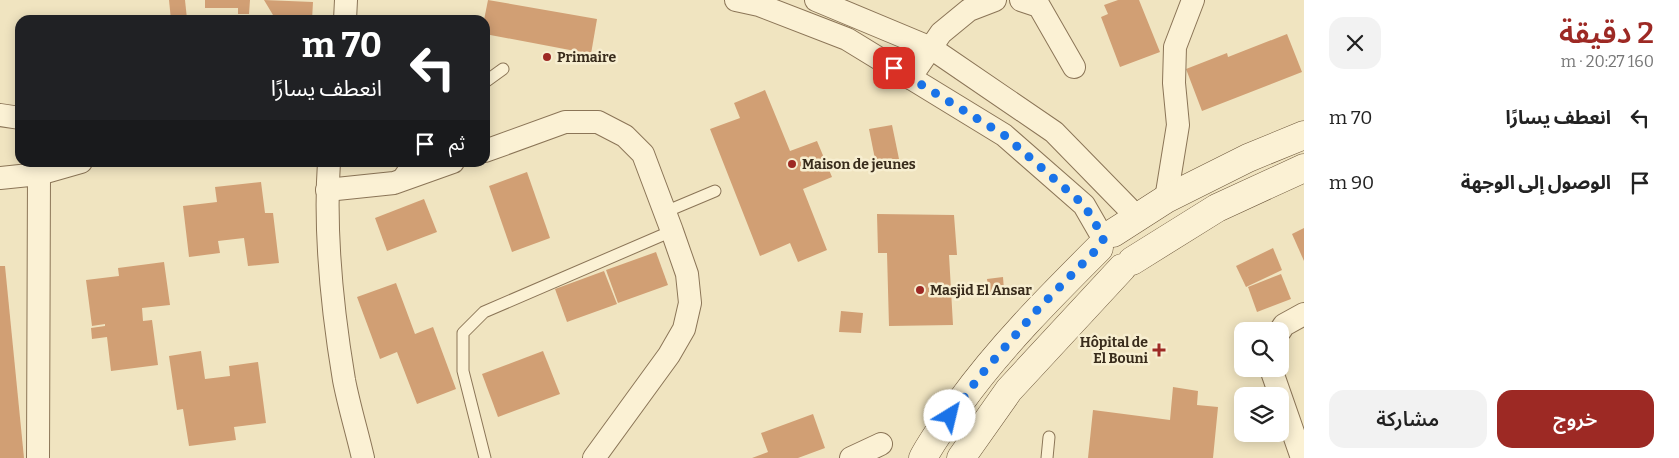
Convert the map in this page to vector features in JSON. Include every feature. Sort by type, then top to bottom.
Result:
[{"type":"main road","points":[[923,458],[931,443],[980,376],[1038,309],[1105,240],[1166,198],[1248,158],[1304,135]]},
{"type":"main road","points":[[1127,264],[1216,208],[1304,168]]},
{"type":"main road","points":[[961,458],[1009,390],[1134,255],[1133,242],[1124,234],[1105,240]]},
{"type":"street","points":[[345,15],[346,0]]},
{"type":"street","points":[[736,0],[759,5],[847,39],[1004,135],[1084,205],[1105,240]]},
{"type":"street","points":[[816,0],[931,48],[1054,132],[1136,217]]},
{"type":"street","points":[[910,78],[941,33],[969,10],[995,0]]},
{"type":"street","points":[[1021,0],[1039,6],[1074,67]]},
{"type":"street","points":[[1166,198],[1178,125],[1174,83],[1175,47],[1193,0]]},
{"type":"street","points":[[0,115],[15,117]]},
{"type":"street","points":[[490,149],[565,122],[598,122],[625,136],[643,154],[688,274],[690,302],[684,329],[669,355],[594,458]]},
{"type":"street","points":[[0,178],[39,174],[64,167]]},
{"type":"street","points":[[329,167],[329,268],[345,381],[363,458]]},
{"type":"street","points":[[328,190],[394,184],[440,167]]},
{"type":"street","points":[[38,458],[39,174]]},
{"type":"street","points":[[1289,322],[1304,314]]},
{"type":"street","points":[[1274,377],[1302,458]]},
{"type":"street","points":[[851,458],[881,444]]},
{"type":"lane","points":[[490,78],[503,69]]},
{"type":"lane","points":[[394,184],[405,167]]},
{"type":"lane","points":[[485,458],[463,371],[463,333],[484,312],[669,221],[715,190]]},
{"type":"lane","points":[[1047,458],[1049,438]]},
{"type":"building","points":[[169,0],[185,0],[187,15],[170,15]]},
{"type":"building","points":[[205,0],[250,0],[249,14],[238,14],[238,8],[205,8]]},
{"type":"building","points":[[264,0],[313,2],[312,15],[273,15]]},
{"type":"building","points":[[488,0],[597,19],[591,54],[490,35],[490,15],[485,15]]},
{"type":"building","points":[[1118,0],[1139,0],[1160,52],[1120,67],[1101,17],[1108,14],[1104,5]]},
{"type":"building","points":[[1287,34],[1302,72],[1202,111],[1186,69],[1227,53],[1228,57]]},
{"type":"building","name":"Maison de jeunes","points":[[765,90],[790,151],[817,141],[832,177],[803,189],[827,250],[798,262],[790,243],[760,256],[710,129],[740,118],[734,103]]},
{"type":"building","points":[[892,125],[899,159],[876,164],[869,129]]},
{"type":"building","points":[[527,172],[550,238],[512,252],[489,186]]},
{"type":"building","points":[[261,182],[265,213],[273,213],[279,263],[248,266],[244,238],[218,241],[220,253],[189,257],[183,206],[217,202],[215,187]]},
{"type":"building","points":[[424,199],[437,232],[387,251],[375,218]]},
{"type":"building","name":"Masjid El Ansar","points":[[877,214],[954,215],[957,255],[949,255],[953,325],[889,326],[887,253],[878,253]]},
{"type":"building","points":[[1304,228],[1304,261],[1292,234]]},
{"type":"building","points":[[1273,248],[1282,270],[1246,287],[1236,266]]},
{"type":"building","points":[[656,252],[668,285],[618,303],[606,270]]},
{"type":"building","points":[[164,262],[170,305],[142,308],[143,321],[152,320],[158,365],[111,371],[107,337],[92,339],[91,328],[105,326],[105,324],[92,326],[86,280],[119,276],[118,268]]},
{"type":"building","points":[[0,266],[5,266],[24,458],[0,458]]},
{"type":"building","points":[[604,271],[617,304],[567,322],[555,289]]},
{"type":"building","points":[[1281,274],[1291,299],[1257,312],[1248,287]]},
{"type":"building","points":[[1003,277],[1004,290],[989,293],[987,279]]},
{"type":"building","points":[[396,283],[415,334],[433,327],[456,389],[417,404],[397,352],[380,359],[357,297]]},
{"type":"building","points":[[841,311],[863,313],[861,333],[839,332]]},
{"type":"building","points":[[201,351],[205,379],[230,376],[229,366],[258,362],[266,423],[234,427],[236,440],[189,446],[183,409],[177,410],[169,356]]},
{"type":"building","points":[[543,351],[560,394],[498,417],[482,374]]},
{"type":"building","points":[[1173,387],[1198,391],[1197,405],[1218,407],[1213,458],[1088,458],[1093,410],[1170,420]]},
{"type":"building","points":[[813,414],[825,448],[798,458],[752,458],[768,452],[761,433]]},
{"type":"place","name":"Primaire","points":[[547,57]]},
{"type":"place","name":"Maison de jeunes","points":[[792,164]]},
{"type":"place","name":"Masjid El Ansar","points":[[920,290]]},
{"type":"place","name":"Hôpital de El Bouni","points":[[1159,350]]},
{"type":"route","points":[[894,68],[1004,135],[1084,205],[1104,238],[1098,248],[1038,309],[980,376],[950,416]]}]
